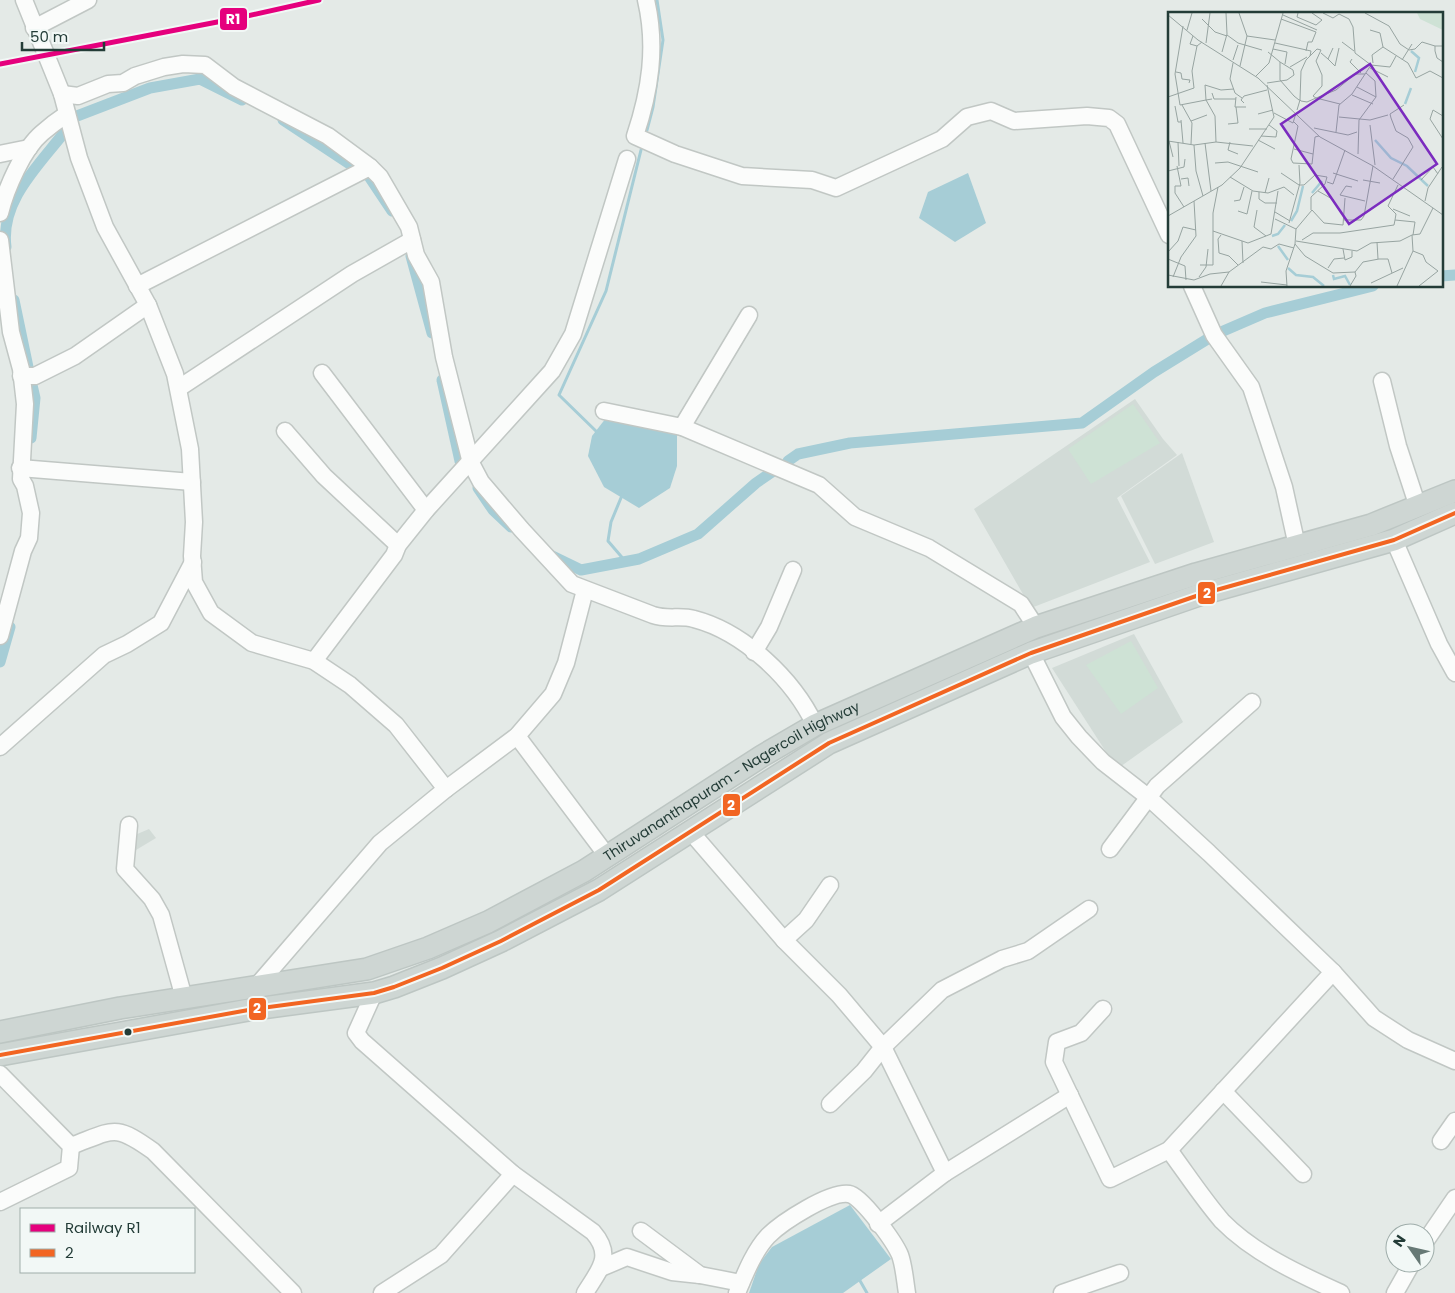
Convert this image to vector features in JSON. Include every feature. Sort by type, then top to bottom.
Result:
[{"type":"main road","name":"Thiruvananthapuram - Nagercoil Highway","points":[[0,1055],[254,998],[397,960],[488,922],[608,857],[762,756],[815,725],[1036,627],[1196,574],[1372,525],[1455,491]]},
{"type":"main road","name":"Thiruvananthapuram - Nagercoil Highway","points":[[0,1032],[184,998],[254,998],[374,993],[442,968],[545,920],[599,890],[829,743],[1031,653],[1202,594],[1394,540],[1455,513]]},
{"type":"street","points":[[88,0],[29,14],[62,94],[79,158],[105,227],[148,304],[179,388],[190,449],[194,522],[192,562],[194,582],[211,613],[252,643],[314,661],[350,685],[396,725],[446,789]]},
{"type":"street","points":[[646,0],[652,24],[651,72],[646,104],[635,136],[711,167],[742,176],[812,180],[836,188],[942,139],[968,117],[975,115],[991,111],[1014,121],[1087,116],[1109,118],[1117,124],[1168,233]]},
{"type":"street","points":[[62,94],[78,96],[108,84],[123,83],[135,76],[182,64],[206,66],[234,87],[328,136],[370,167],[380,177],[392,195],[409,227],[416,255],[430,282],[444,357],[471,463],[482,482],[522,530],[572,584],[653,616],[664,619],[691,618],[706,622],[732,635],[783,678],[815,725]]},
{"type":"street","points":[[0,213],[4,197],[28,148],[42,133],[67,114]]},
{"type":"street","points":[[0,154],[28,148]]},
{"type":"street","points":[[314,661],[394,555],[398,545],[426,510],[471,463],[552,371],[572,334],[627,160]]},
{"type":"street","points":[[138,286],[370,167]]},
{"type":"street","points":[[0,240],[11,332],[16,345],[24,404],[20,468],[31,513],[29,538],[23,551],[0,636]]},
{"type":"street","points":[[179,388],[352,274],[412,240]]},
{"type":"street","points":[[1193,288],[1214,335],[1251,387],[1284,487],[1297,546]]},
{"type":"street","points":[[21,376],[35,376],[75,356],[148,304]]},
{"type":"street","points":[[682,427],[749,315]]},
{"type":"street","points":[[322,373],[426,510]]},
{"type":"street","points":[[1382,381],[1398,446],[1418,507]]},
{"type":"street","points":[[604,411],[682,427],[819,485],[855,517],[928,548],[1021,604],[1036,627]]},
{"type":"street","points":[[285,431],[324,476],[398,545]]},
{"type":"street","points":[[20,468],[192,482]]},
{"type":"street","points":[[1394,540],[1440,644],[1455,673]]},
{"type":"street","points":[[0,747],[104,655],[127,644],[161,623],[192,562]]},
{"type":"street","points":[[754,652],[769,627],[793,570]]},
{"type":"street","points":[[254,998],[380,843],[446,789],[517,736],[553,694],[566,663],[586,590]]},
{"type":"street","points":[[1031,653],[1064,717],[1079,737],[1103,762],[1148,797],[1333,972],[1374,1018],[1388,1029],[1455,1060]]},
{"type":"street","points":[[1110,849],[1157,786],[1252,702]]},
{"type":"street","points":[[517,736],[608,857]]},
{"type":"street","points":[[128,825],[125,869],[152,899],[161,915],[184,998]]},
{"type":"street","points":[[690,831],[784,940],[839,995],[883,1047],[945,1173]]},
{"type":"street","points":[[784,940],[806,920],[830,885]]},
{"type":"street","points":[[830,1104],[864,1071],[883,1047],[942,990],[1002,959],[1028,951],[1089,909]]},
{"type":"street","points":[[1103,1009],[1081,1033],[1058,1042],[1054,1062],[1110,1179],[1168,1150],[1333,972]]},
{"type":"street","points":[[374,993],[356,1033],[513,1174],[593,1232],[602,1242],[604,1253],[601,1268],[585,1293]]},
{"type":"street","points":[[0,1074],[72,1146]]},
{"type":"street","points":[[1223,1091],[1303,1174]]},
{"type":"street","points":[[878,1224],[945,1173],[1070,1095]]},
{"type":"street","points":[[1441,1141],[1455,1121]]},
{"type":"street","points":[[72,1146],[111,1131],[129,1133],[153,1151],[293,1293]]},
{"type":"street","points":[[0,1202],[70,1168],[72,1146]]},
{"type":"street","points":[[1168,1150],[1223,1221],[1244,1239],[1278,1260],[1340,1293]]},
{"type":"street","points":[[382,1293],[441,1255],[513,1174]]},
{"type":"street","points":[[601,1268],[627,1257],[672,1272],[700,1275],[739,1288],[756,1252],[769,1235],[821,1202],[839,1194],[851,1194],[862,1202],[900,1255],[907,1293]]},
{"type":"street","points":[[1435,1227],[1455,1198]]},
{"type":"street","points":[[641,1231],[700,1275]]},
{"type":"street","points":[[1062,1293],[1120,1273]]},
{"type":"street","points":[[1395,1293],[1406,1273]]},
{"type":"shaded area","points":[[1135,399],[1163,439],[1177,455],[1117,498],[1150,562],[1031,608],[974,509]]},
{"type":"shaded area","points":[[1182,453],[1214,542],[1155,564],[1121,496]]},
{"type":"shaded area","points":[[1134,634],[1183,722],[1117,769],[1052,668]]},
{"type":"shaded area","points":[[149,829],[156,838],[136,850],[135,835]]},
{"type":"green space","points":[[1133,404],[1160,443],[1091,484],[1068,449]]},
{"type":"green space","points":[[1131,641],[1158,688],[1121,714],[1086,665]]},
{"type":"water","points":[[968,173],[986,223],[955,242],[919,218],[928,192]]},
{"type":"water","points":[[606,418],[677,435],[677,466],[670,488],[639,508],[604,487],[588,456],[592,436]]},
{"type":"water","points":[[850,1205],[891,1259],[843,1293],[749,1293],[759,1264],[772,1247]]},
{"type":"waterway","points":[[647,130],[653,107],[663,40],[657,0]]},
{"type":"waterway","points":[[77,116],[150,88],[200,79],[242,100]]},
{"type":"waterway","points":[[283,120],[351,165]]},
{"type":"waterway","points":[[6,247],[9,215],[22,186],[63,134]]},
{"type":"waterway","points":[[598,433],[559,395],[606,291],[641,150]]},
{"type":"waterway","points":[[368,175],[392,211]]},
{"type":"waterway","points":[[411,256],[432,333]]},
{"type":"waterway","points":[[1442,276],[1455,275]]},
{"type":"waterway","points":[[788,461],[798,454],[850,443],[1082,423],[1154,372],[1214,335],[1265,313],[1365,288]]},
{"type":"waterway","points":[[14,300],[28,367]]},
{"type":"waterway","points":[[442,380],[460,461]]},
{"type":"waterway","points":[[31,438],[35,398],[32,385]]},
{"type":"waterway","points":[[548,554],[581,570],[639,559],[698,534],[756,483],[772,472]]},
{"type":"waterway","points":[[478,488],[493,510],[511,527]]},
{"type":"waterway","points":[[623,493],[611,522],[608,541],[626,562]]},
{"type":"waterway","points":[[0,662],[10,627]]},
{"type":"waterway","points":[[859,1279],[867,1293]]},
{"type":"rail line","name":"R1","points":[[0,64],[238,18],[319,0]]},
{"type":"transit line","name":"2","points":[[0,1055],[254,1009],[374,993],[394,987],[442,968],[501,941],[599,890],[829,743],[1031,653],[1202,594],[1394,540],[1455,513]]}]
